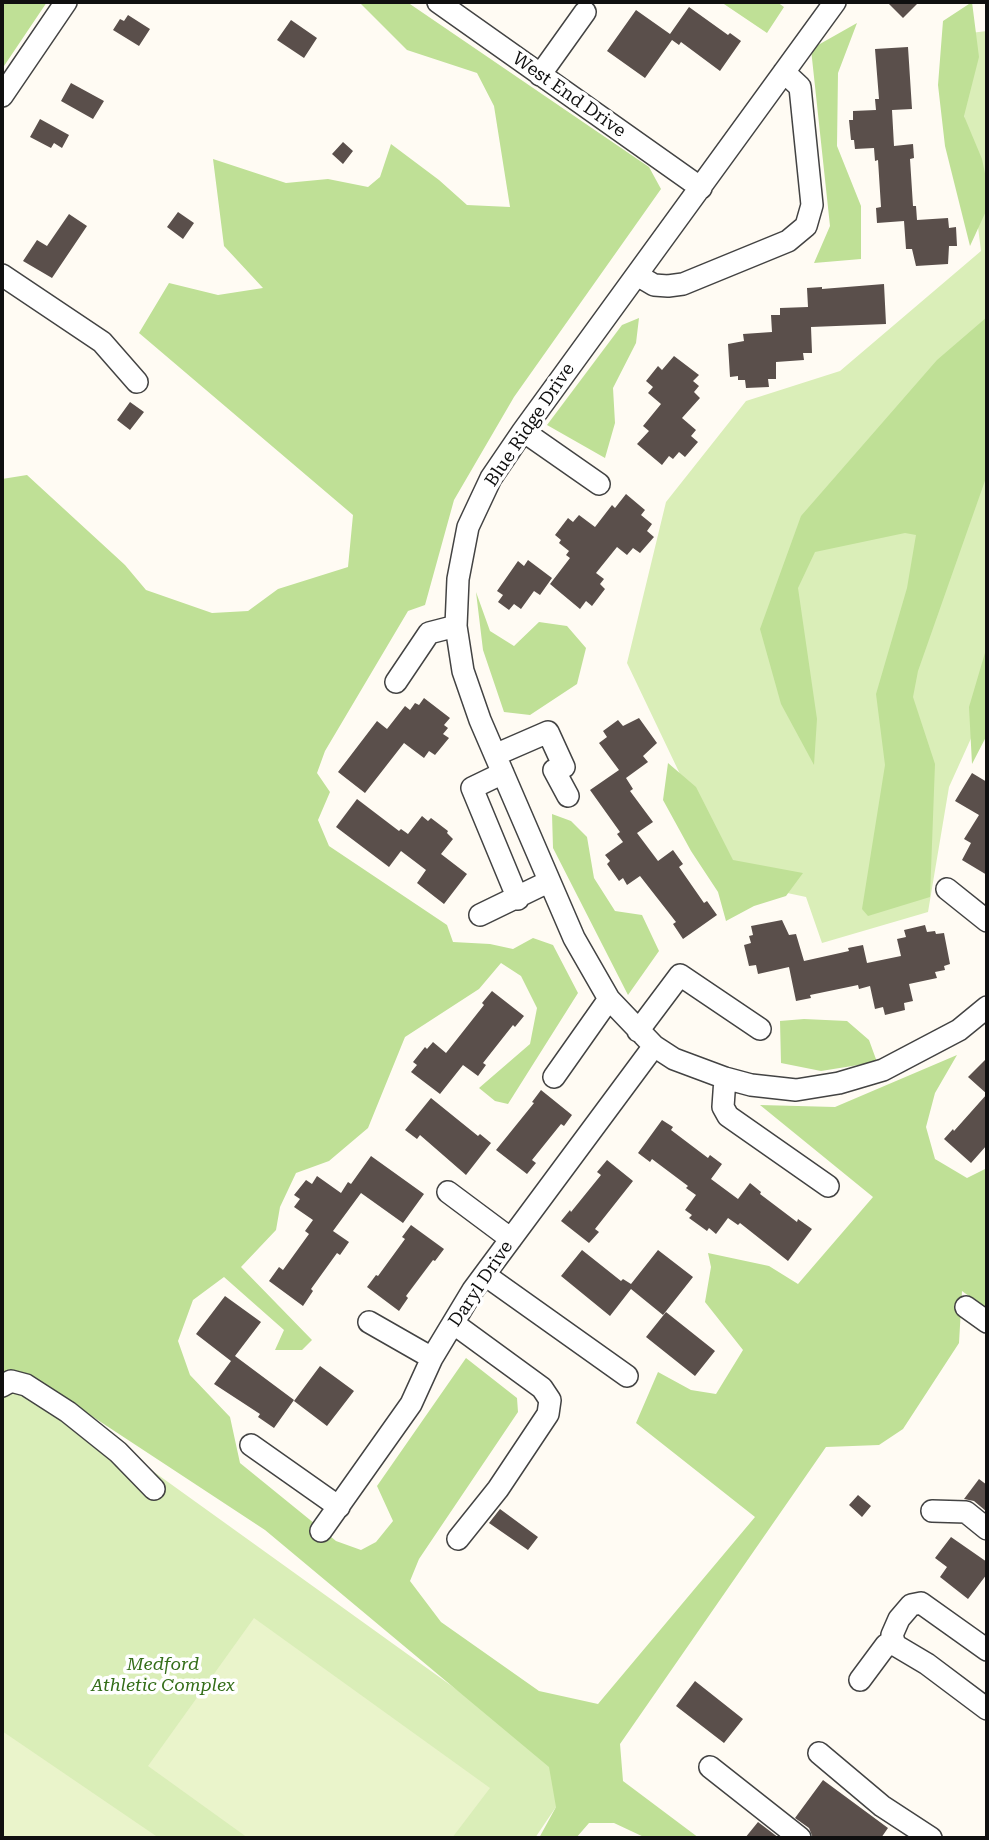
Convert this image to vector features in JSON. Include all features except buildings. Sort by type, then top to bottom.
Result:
[{"type":"street","points":[[2,96],[66,2]]},
{"type":"street","name":"West End Drive","points":[[438,2],[701,188]]},
{"type":"street","name":"Blue Ridge Drive","points":[[835,2],[523,430],[491,478],[468,527],[458,579],[456,626],[463,671],[480,720],[548,882],[589,966],[609,999],[654,1046],[674,1059],[725,1078],[751,1085],[796,1090],[839,1083],[883,1070],[959,1030],[987,1007]]},
{"type":"street","points":[[540,75],[585,12]]},
{"type":"street","points":[[637,275],[654,285],[683,284],[788,241],[806,226],[812,205],[800,87],[784,72]]},
{"type":"street","points":[[2,275],[102,342],[136,382]]},
{"type":"street","points":[[523,430],[599,484]]},
{"type":"street","points":[[396,682],[429,633],[456,626]]},
{"type":"street","points":[[518,899],[472,788],[499,764],[548,732],[564,766],[554,770],[568,796]]},
{"type":"street","points":[[480,915],[518,899],[548,882]]},
{"type":"street","points":[[947,889],[987,921]]},
{"type":"street","points":[[638,1031],[680,975],[760,1029]]},
{"type":"street","points":[[554,1077],[609,999]]},
{"type":"street","name":"Daryl Drive","points":[[321,1531],[411,1404],[432,1358],[485,1275],[654,1046]]},
{"type":"street","points":[[725,1078],[723,1107],[728,1116],[828,1186]]},
{"type":"street","points":[[448,1192],[511,1239]]},
{"type":"street","points":[[485,1275],[627,1376]]},
{"type":"street","points":[[966,1307],[987,1322]]},
{"type":"street","points":[[369,1322],[432,1358]]},
{"type":"street","points":[[453,1324],[542,1388],[550,1400],[548,1414],[520,1457],[458,1539]]},
{"type":"street","points":[[2,1386],[11,1381],[26,1385],[68,1412],[118,1452],[154,1489]]},
{"type":"street","points":[[251,1445],[339,1507]]},
{"type":"street","points":[[932,1511],[966,1513],[987,1529]]},
{"type":"street","points":[[895,1644],[892,1635],[899,1619],[911,1605],[921,1603],[987,1650]]},
{"type":"street","points":[[860,1680],[886,1645],[895,1644],[927,1664],[987,1709]]},
{"type":"street","points":[[819,1753],[882,1806],[931,1838]]},
{"type":"street","points":[[710,1767],[800,1838]]},
{"type":"green space","points":[[2,2],[47,2],[2,69]]},
{"type":"green space","points":[[359,2],[407,2],[649,167],[661,189],[514,397],[454,500],[425,605],[408,611],[325,751],[317,773],[330,792],[318,820],[329,846],[447,925],[453,942],[490,944],[513,949],[533,938],[553,945],[578,993],[508,1104],[495,1101],[479,1088],[530,1044],[537,1008],[521,976],[501,963],[479,989],[405,1037],[368,1128],[329,1161],[296,1173],[280,1207],[276,1230],[241,1267],[312,1340],[302,1350],[275,1350],[284,1330],[224,1277],[193,1300],[178,1341],[190,1375],[230,1417],[240,1463],[336,1541],[361,1550],[376,1542],[393,1521],[377,1486],[466,1358],[517,1398],[518,1412],[419,1559],[410,1581],[441,1622],[539,1691],[598,1704],[755,1517],[636,1423],[658,1372],[691,1390],[716,1394],[743,1350],[705,1302],[711,1267],[708,1253],[769,1266],[798,1284],[873,1197],[760,1105],[835,1107],[957,1055],[935,1093],[926,1127],[935,1159],[967,1178],[987,1168],[987,1309],[962,1291],[959,1343],[903,1429],[879,1445],[826,1447],[620,1744],[623,1781],[699,1838],[646,1838],[614,1823],[589,1823],[576,1838],[539,1838],[556,1807],[549,1767],[265,1530],[49,1388],[2,1384],[2,479],[27,475],[125,565],[146,590],[212,613],[248,611],[278,589],[348,567],[353,515],[139,333],[169,283],[218,295],[263,288],[224,246],[213,159],[286,183],[328,179],[368,187],[380,177],[391,144],[467,205],[510,207],[494,106],[477,73],[407,50]]},
{"type":"green space","points":[[721,2],[777,2],[784,7],[767,33]]},
{"type":"green space","points":[[972,2],[979,57],[964,116],[982,159],[987,183],[987,209],[970,246],[945,146],[938,85],[943,21]]},
{"type":"green space","points":[[857,23],[838,73],[837,146],[861,206],[861,259],[814,263],[830,226],[811,49]]},
{"type":"green space","points":[[987,31],[987,703],[949,787],[928,912],[822,943],[806,897],[731,881],[627,663],[666,502],[746,401],[840,371],[981,251],[954,35]]},
{"type":"green space","points":[[987,317],[987,475],[918,671],[913,697],[935,764],[930,897],[868,916],[862,909],[885,765],[876,694],[907,588],[916,535],[905,533],[815,552],[798,588],[817,719],[814,765],[781,704],[760,629],[801,516],[937,360]]},
{"type":"green space","points":[[639,318],[636,343],[613,388],[615,423],[605,458],[547,425],[622,325]]},
{"type":"green space","points":[[476,592],[490,631],[514,646],[539,622],[567,626],[586,648],[577,684],[530,715],[504,712],[483,650]]},
{"type":"green space","points":[[987,646],[987,735],[972,764],[969,707]]},
{"type":"green space","points":[[668,763],[696,787],[733,860],[803,873],[786,896],[754,906],[726,921],[718,892],[691,851],[663,800]]},
{"type":"green space","points":[[552,814],[571,821],[587,837],[594,878],[615,911],[642,915],[659,951],[628,995],[553,848]]},
{"type":"green space","points":[[780,1021],[847,1021],[869,1040],[877,1062],[821,1071],[781,1063]]},
{"type":"green space","name":"Medford Athletic Complex","points":[[8,1367],[577,1776],[535,1838],[2,1838],[2,1374]]},
{"type":"green space","points":[[254,1618],[490,1788],[452,1838],[248,1838],[148,1766]]},
{"type":"green space","points":[[2,1731],[159,1838],[2,1838]]}]
